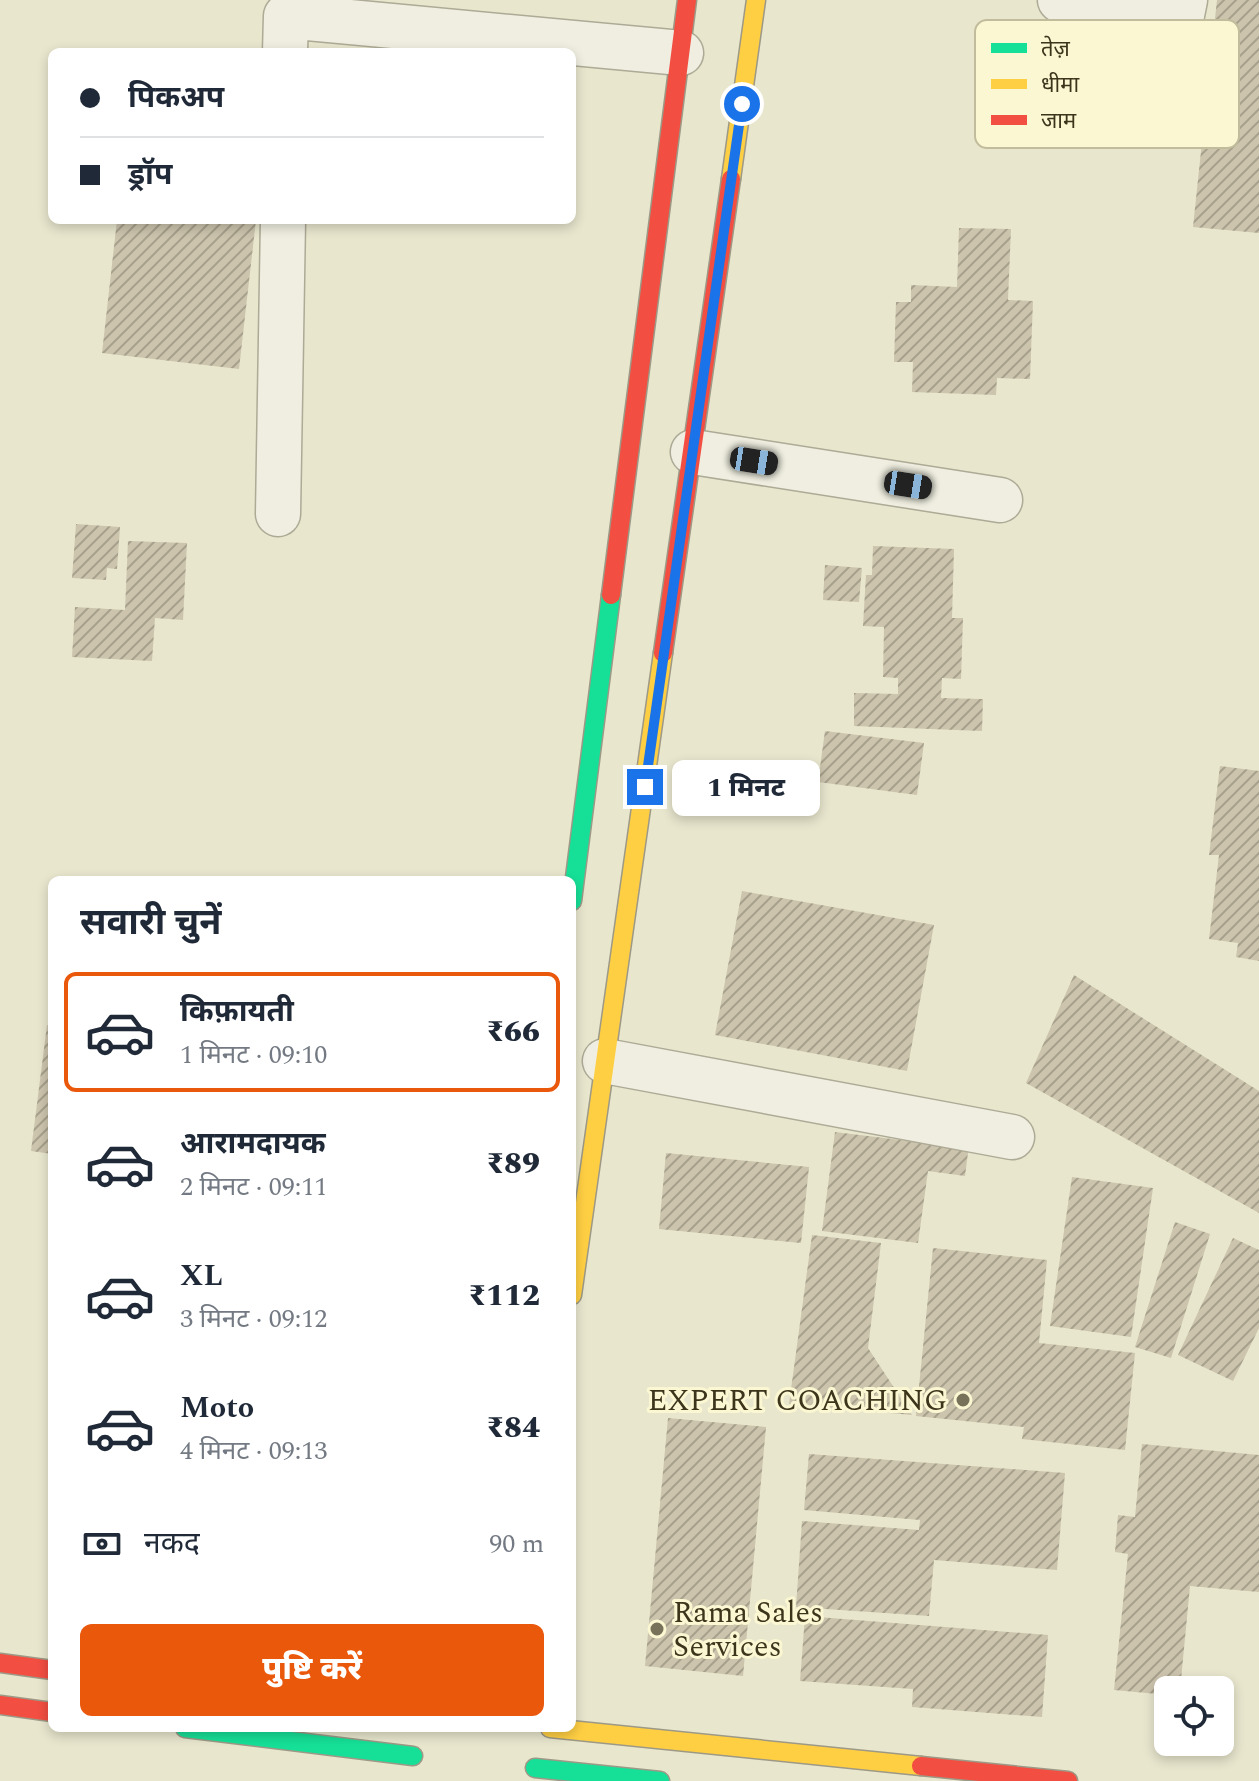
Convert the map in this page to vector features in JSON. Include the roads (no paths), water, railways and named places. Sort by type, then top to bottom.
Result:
[{"type":"street","points":[[575,876],[687,0]]},
{"type":"street","points":[[576,1267],[756,0]]},
{"type":"street","points":[[1060,0],[1182,15],[1185,0]]},
{"type":"street","points":[[285,48],[286,16],[681,53]]},
{"type":"street","points":[[278,514],[283,224]]},
{"type":"street","points":[[693,452],[1000,500]]},
{"type":"street","points":[[605,1061],[1012,1137]]},
{"type":"street","points":[[0,1663],[48,1669]]},
{"type":"street","points":[[0,1705],[48,1711]]},
{"type":"street","points":[[576,1731],[1068,1781]]},
{"type":"street","points":[[218,1732],[413,1756]]},
{"type":"street","points":[[538,1732],[540,1747],[532,1774],[660,1781]]},
{"type":"street","points":[[413,1736],[413,1756],[419,1776]]},
{"type":"place","name":"EXPERT COACHING","points":[[963,1400]]},
{"type":"place","name":"Rama Sales Services","points":[[657,1629]]}]
